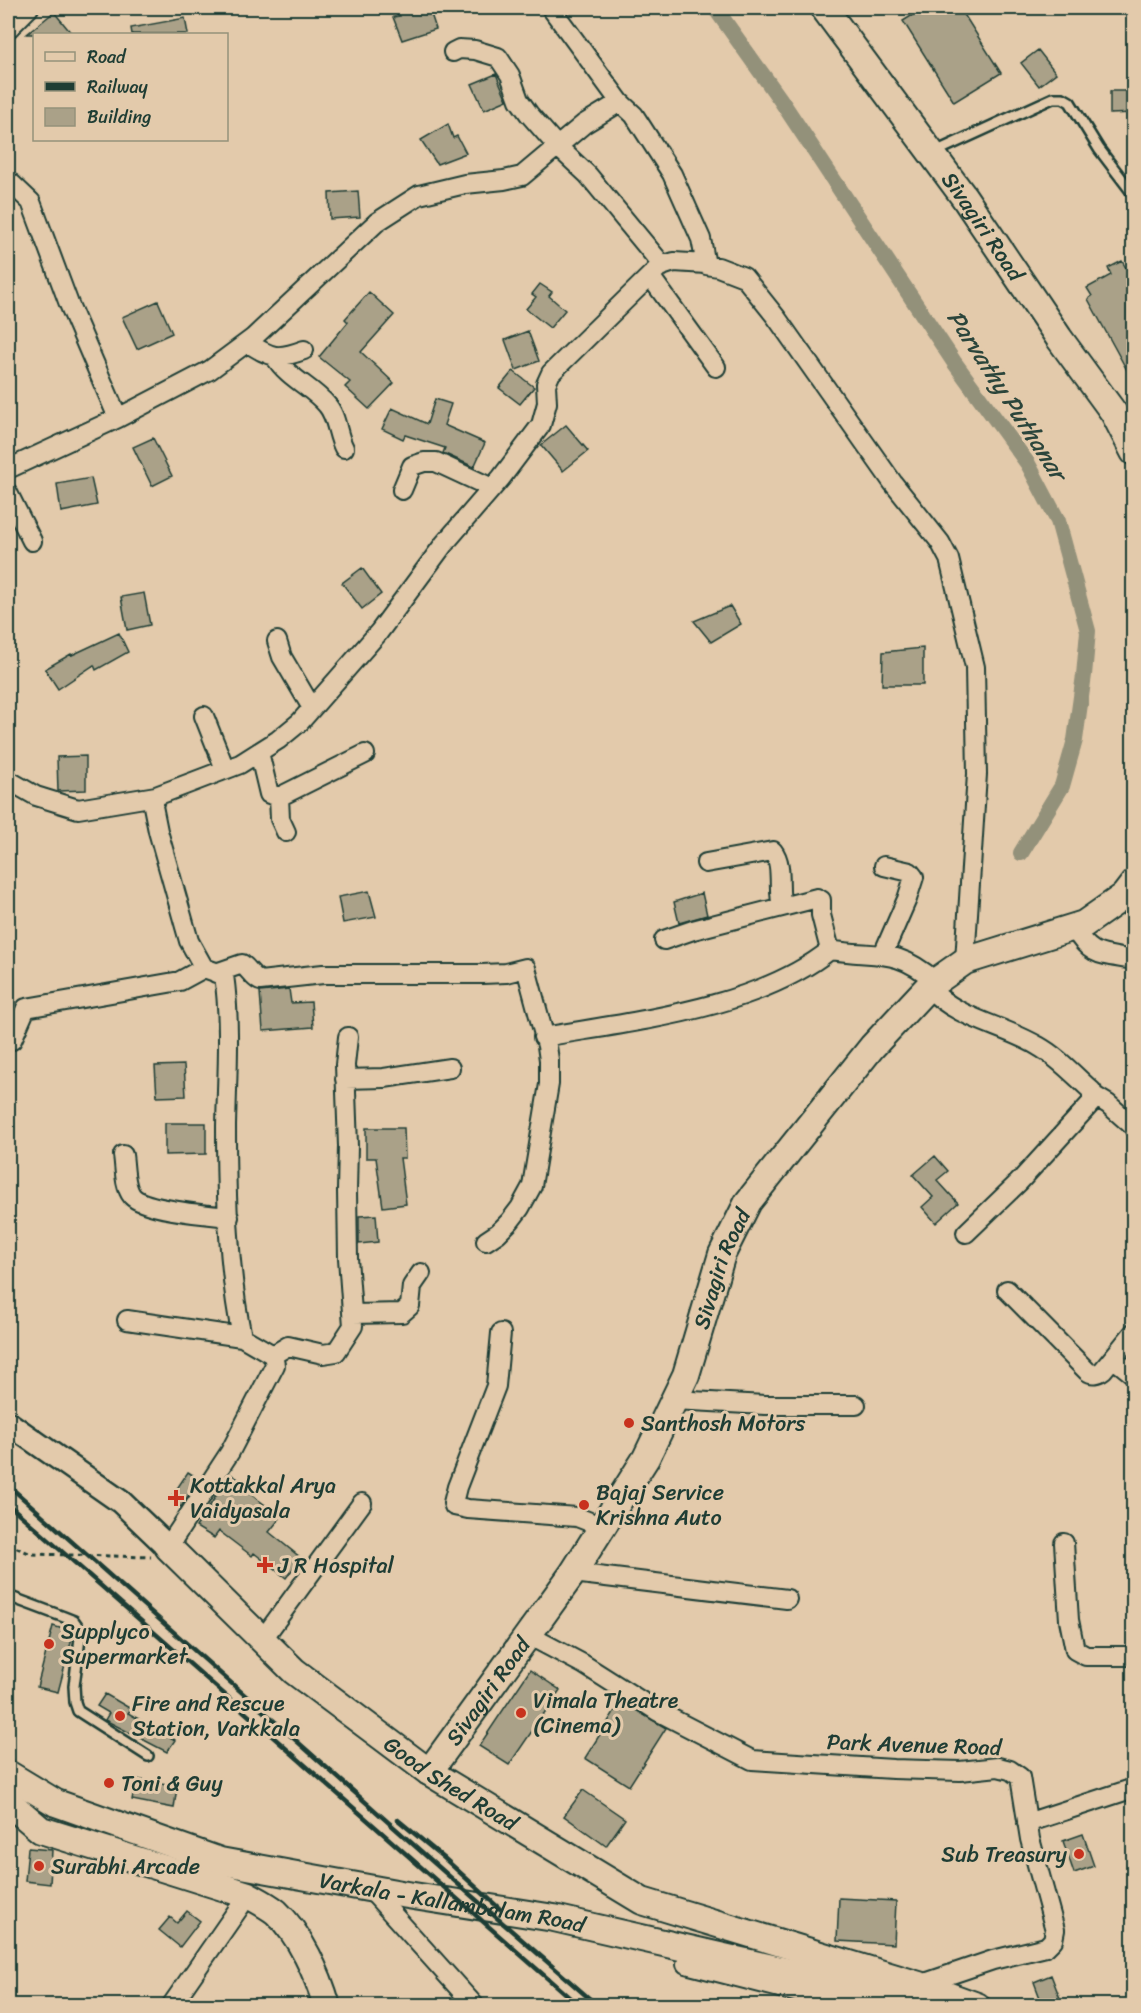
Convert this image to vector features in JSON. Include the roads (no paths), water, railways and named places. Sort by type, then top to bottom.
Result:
[{"type":"main road","name":"Sivagiri Road","points":[[824,8],[964,197],[1059,338],[1113,413],[1134,453]]},
{"type":"main road","name":"Sivagiri Road","points":[[429,1772],[573,1573],[646,1458],[686,1376],[722,1254],[748,1202],[872,1047],[931,984],[965,962],[1084,924],[1124,896],[1134,883]]},
{"type":"main road","name":"Good Shed Road","points":[[173,1553],[294,1671],[429,1772],[642,1901],[914,1995],[977,2006]]},
{"type":"main road","name":"Varkala - Kallambalam Road","points":[[8,1774],[56,1803],[220,1861],[370,1889],[554,1918],[842,1984],[914,1995]]},
{"type":"main road","points":[[8,1802],[41,1830],[248,1895],[277,1913],[309,1959],[327,2006]]},
{"type":"street","points":[[8,29],[29,8]]},
{"type":"street","points":[[551,8],[620,102],[634,115],[672,174],[701,239],[706,264]]},
{"type":"street","points":[[453,52],[459,49],[476,50],[498,57],[510,75],[519,100],[557,146],[588,176],[657,271],[716,367]]},
{"type":"street","points":[[8,470],[118,418],[210,370],[248,343],[377,222],[419,195],[465,184],[522,176],[584,124],[620,102]]},
{"type":"street","points":[[8,183],[11,183],[31,202],[69,304],[118,418]]},
{"type":"street","points":[[8,780],[36,796],[78,808],[156,796],[240,764],[300,722],[379,632],[444,544],[492,488],[544,418],[547,403],[546,389],[551,373],[657,271],[674,262],[706,264],[744,277],[777,317],[893,483],[940,542],[949,559],[975,667],[977,774],[965,962]]},
{"type":"street","points":[[248,343],[268,356],[275,357],[304,350]]},
{"type":"street","points":[[275,357],[289,374],[327,404],[333,414],[339,439],[344,448]]},
{"type":"street","points":[[402,490],[412,466],[424,462],[435,462],[492,488]]},
{"type":"street","points":[[8,493],[32,541]]},
{"type":"street","points":[[277,641],[282,657],[312,708]]},
{"type":"street","points":[[204,716],[225,769]]},
{"type":"street","points":[[259,752],[269,794],[279,797],[365,754]]},
{"type":"street","points":[[156,796],[153,806],[158,831],[189,941],[210,970],[224,975],[228,1001],[226,1136],[229,1217],[235,1302],[242,1337]]},
{"type":"street","points":[[279,797],[280,819],[286,832]]},
{"type":"street","points":[[706,862],[773,851],[778,864],[782,906]]},
{"type":"street","points":[[883,954],[907,900],[914,877],[910,872],[884,866]]},
{"type":"street","points":[[664,940],[801,901],[820,899],[821,915],[830,950]]},
{"type":"street","points":[[1074,928],[1082,942],[1094,953],[1134,960]]},
{"type":"street","points":[[543,1037],[650,1019],[762,990],[811,965],[830,950],[883,954],[904,960],[920,968],[940,1000],[957,1010],[1014,1033],[1041,1047],[1092,1091],[1093,1095],[1092,1102],[1019,1182],[966,1233]]},
{"type":"street","points":[[8,1040],[12,1040],[26,1008],[180,981],[210,970],[242,964],[248,968],[253,978],[260,981],[323,974],[506,973],[526,968],[549,1060],[549,1084],[532,1186],[510,1221],[486,1241]]},
{"type":"street","points":[[273,1355],[288,1346],[323,1354],[336,1352],[353,1326],[348,1258],[345,1079],[348,1037]]},
{"type":"street","points":[[345,1079],[384,1078],[450,1068]]},
{"type":"street","points":[[1093,1095],[1108,1104],[1134,1127]]},
{"type":"street","points":[[123,1155],[128,1189],[134,1198],[142,1203],[180,1211],[229,1217]]},
{"type":"street","points":[[353,1314],[402,1313],[410,1306],[412,1286],[421,1273]]},
{"type":"street","points":[[1007,1290],[1088,1372],[1099,1373],[1134,1332]]},
{"type":"street","points":[[127,1320],[242,1337],[273,1355],[275,1365],[230,1452],[173,1553]]},
{"type":"street","points":[[501,1333],[496,1386],[457,1487],[453,1505],[458,1508],[576,1517],[603,1527]]},
{"type":"street","points":[[1115,1356],[1119,1363],[1134,1375]]},
{"type":"street","points":[[674,1400],[765,1405],[856,1405]]},
{"type":"street","name":"Good Shed Road","points":[[8,1423],[121,1502],[173,1553]]},
{"type":"street","points":[[262,1640],[362,1503]]},
{"type":"street","points":[[1064,1543],[1069,1620],[1075,1650],[1086,1656],[1134,1656]]},
{"type":"street","points":[[573,1573],[787,1599]]},
{"type":"street","name":"Park Avenue Road","points":[[528,1635],[583,1664],[657,1711],[752,1760],[960,1771],[998,1767],[1010,1770],[1020,1778],[1027,1824],[1055,1930],[1053,1940],[1046,1947],[993,1960],[914,1995]]},
{"type":"street","points":[[1027,1824],[1134,1788]]},
{"type":"street","points":[[370,1889],[475,2006]]},
{"type":"street","points":[[171,2006],[248,1895]]},
{"type":"street","points":[[686,1964],[850,2006]]},
{"type":"lane","points":[[932,153],[1053,98],[1063,98],[1072,104],[1099,149],[1134,195]]},
{"type":"lane","points":[[8,1596],[74,1621],[80,1628],[74,1686],[78,1711],[148,1756]]},
{"type":"waterway","name":"Parvathy Puthanar","points":[[715,8],[780,99],[954,362],[1028,464],[1058,521],[1088,631],[1084,675],[1075,740],[1062,786],[1021,853]]},
{"type":"railway","points":[[8,1485],[598,2006]]},
{"type":"railway","points":[[8,1504],[579,2006]]},
{"type":"railway","points":[[398,1820],[500,1909]]},
{"type":"place","name":"Santhosh Motors","points":[[629,1423]]},
{"type":"place","name":"Kottakkal Arya Vaidyasala","points":[[176,1498]]},
{"type":"place","name":"Bajaj Service Krishna Auto","points":[[584,1505]]},
{"type":"place","name":"J R Hospital","points":[[265,1565]]},
{"type":"place","name":"Supplyco Supermarket","points":[[49,1644]]},
{"type":"place","name":"Vimala Theatre (Cinema)","points":[[521,1713]]},
{"type":"place","name":"Fire and Rescue Station, Varkkala","points":[[120,1716]]},
{"type":"place","name":"Toni & Guy","points":[[109,1783]]},
{"type":"place","name":"Sub Treasury","points":[[1079,1854]]},
{"type":"place","name":"Surabhi Arcade","points":[[39,1866]]}]
